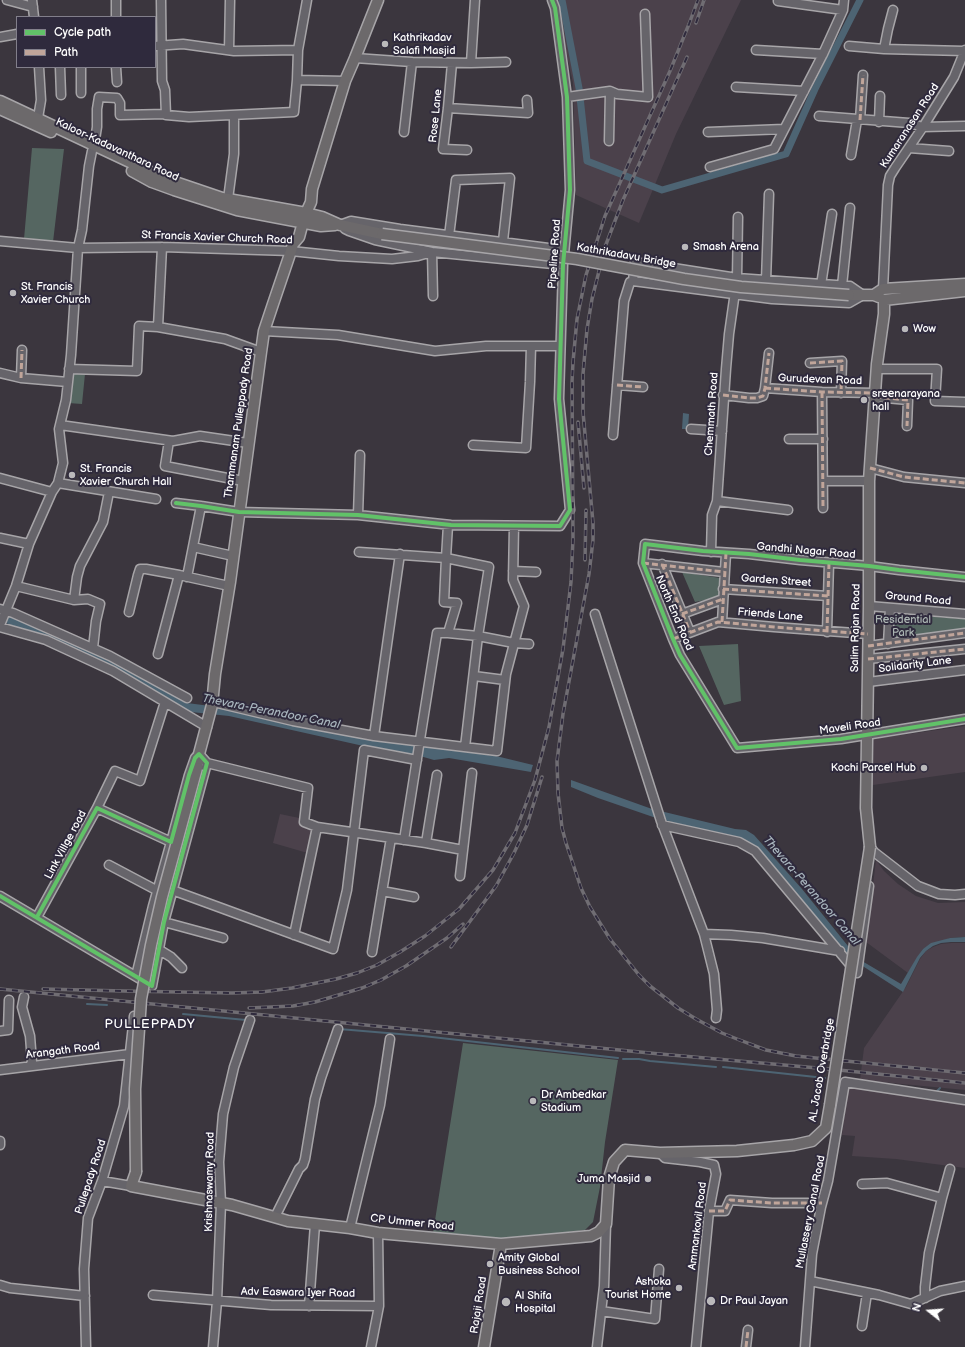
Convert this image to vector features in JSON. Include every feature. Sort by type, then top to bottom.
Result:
[{"type":"main road","name":"Thammanam Pulleppady Road","points":[[136,1172],[135,1089],[141,999],[155,925],[196,774],[199,754],[212,707],[214,674],[229,586],[264,331],[292,247],[301,217],[304,200],[312,189],[345,81],[378,0]]},
{"type":"main road","name":"Kaloor-Kadavanthara Road","points":[[0,101],[38,122],[93,148],[166,179],[228,199],[301,217]]},
{"type":"main road","name":"Kaloor-Kadavanthara Road","points":[[0,109],[38,122]]},
{"type":"main road","name":"Kaloor-Kadavanthara Road","points":[[93,148],[152,182],[237,210],[322,218],[340,225]]},
{"type":"main road","name":"Kathrikadavu Bridge","points":[[340,225],[390,235],[577,259],[684,279],[727,285],[849,295],[874,295]]},
{"type":"main road","points":[[965,284],[883,289],[874,295],[884,300],[965,291]]},
{"type":"main road","points":[[863,295],[875,303],[884,314]]},
{"type":"main road","name":"Salim Rajan Road","points":[[872,850],[866,808],[869,482],[877,369],[884,314],[884,300]]},
{"type":"main road","name":"AL Jacob Overbridge","points":[[660,1153],[737,1151],[794,1145],[812,1141],[826,1128],[872,850]]},
{"type":"main road","points":[[606,1224],[609,1178],[614,1162],[625,1150],[660,1153]]},
{"type":"main road","points":[[131,1186],[136,1172]]},
{"type":"main road","points":[[136,1172],[142,1188]]},
{"type":"main road","name":"CP Ummer Road","points":[[131,1186],[232,1205],[288,1221],[350,1228],[378,1233],[501,1244],[591,1236],[599,1232],[606,1224]]},
{"type":"main road","name":"Rajaji Road","points":[[484,1347],[501,1244]]},
{"type":"street","points":[[7,0],[33,4],[34,16]]},
{"type":"street","points":[[116,0],[116,16]]},
{"type":"street","points":[[161,0],[158,46],[162,81],[166,90],[166,114]]},
{"type":"street","points":[[229,50],[230,0]]},
{"type":"street","points":[[207,727],[113,671],[46,640],[0,625],[4,611],[16,586],[29,544],[52,492],[58,483],[63,463],[59,429],[66,400],[78,248],[82,230],[89,166],[97,127],[99,97],[116,98],[120,103],[120,115],[166,114],[189,116],[294,112],[298,50],[307,0]]},
{"type":"street","points":[[471,63],[475,0]]},
{"type":"street","name":"Pipeline Road","points":[[514,526],[560,526],[570,510],[559,399],[559,346],[562,265],[570,190],[570,97],[555,8],[552,0]]},
{"type":"street","points":[[710,167],[774,149],[823,54],[843,10],[844,0]]},
{"type":"street","points":[[778,2],[843,10]]},
{"type":"street","points":[[884,49],[893,10]]},
{"type":"street","points":[[570,97],[588,93],[610,91],[617,94],[648,97],[645,14]]},
{"type":"street","points":[[0,36],[16,34]]},
{"type":"street","points":[[158,46],[183,44],[229,50],[298,50]]},
{"type":"street","points":[[849,46],[884,49],[965,50]]},
{"type":"street","points":[[756,50],[823,54]]},
{"type":"street","name":"Kumaranasan Road","points":[[883,289],[888,185],[890,176],[923,128],[954,77],[965,50]]},
{"type":"street","points":[[355,58],[412,62],[506,62]]},
{"type":"street","points":[[404,132],[412,62]]},
{"type":"street","name":"Rose Lane","points":[[452,63],[443,149],[467,150]]},
{"type":"street","points":[[38,122],[41,100],[39,68]]},
{"type":"street","points":[[60,68],[61,96]]},
{"type":"street","points":[[81,68],[81,93]]},
{"type":"street","points":[[116,68],[117,82]]},
{"type":"street","points":[[851,155],[858,120],[863,75]]},
{"type":"street","points":[[297,80],[345,81]]},
{"type":"street","points":[[736,87],[804,91]]},
{"type":"street","points":[[609,141],[610,91]]},
{"type":"street","points":[[879,122],[880,96]]},
{"type":"street","points":[[448,108],[528,113],[527,100]]},
{"type":"street","points":[[228,199],[234,154],[234,115]]},
{"type":"street","points":[[819,116],[879,122],[909,123],[923,128],[965,126]]},
{"type":"street","points":[[708,132],[784,129]]},
{"type":"street","points":[[909,148],[949,151]]},
{"type":"street","points":[[452,253],[451,236],[456,180],[510,178],[503,241]]},
{"type":"street","points":[[766,281],[770,194]]},
{"type":"street","points":[[842,286],[850,208]]},
{"type":"street","points":[[821,285],[832,214]]},
{"type":"street","name":"Chemmath Road","points":[[711,552],[712,515],[717,501],[723,395],[737,278],[738,217]]},
{"type":"street","points":[[340,225],[351,221],[451,236],[503,241],[564,250]]},
{"type":"street","points":[[340,225],[349,231],[375,240],[432,252],[562,265]]},
{"type":"street","name":"St Francis Xavier Church Road","points":[[0,241],[78,248],[292,247],[339,256],[392,260],[432,252]]},
{"type":"street","points":[[158,327],[162,247]]},
{"type":"street","points":[[432,252],[433,296]]},
{"type":"street","points":[[613,435],[624,301],[630,282],[633,281],[635,262],[737,278],[850,286],[863,295],[849,303],[772,299],[633,281]]},
{"type":"street","points":[[69,370],[137,371],[139,326],[158,327],[225,339],[260,352]]},
{"type":"street","points":[[264,331],[338,334],[435,351],[486,346],[559,346]]},
{"type":"street","points":[[473,444],[526,448],[531,346]]},
{"type":"street","points":[[21,378],[22,350]]},
{"type":"street","points":[[765,388],[769,353]]},
{"type":"street","points":[[810,363],[842,361],[841,393]]},
{"type":"street","points":[[877,369],[937,369],[935,401],[965,402]]},
{"type":"street","points":[[0,373],[21,378],[68,382]]},
{"type":"street","points":[[617,385],[643,387]]},
{"type":"street","name":"Gurudevan Road","points":[[723,395],[757,398],[763,396],[765,388],[875,395],[908,400],[907,426]]},
{"type":"street","points":[[822,392],[823,508]]},
{"type":"street","points":[[60,425],[173,441],[200,436],[248,443]]},
{"type":"street","points":[[691,429],[722,431]]},
{"type":"street","points":[[789,439],[823,439]]},
{"type":"street","points":[[169,440],[165,466],[243,481]]},
{"type":"street","points":[[358,515],[360,454]]},
{"type":"street","points":[[870,468],[904,476],[965,484]]},
{"type":"street","points":[[0,478],[52,492]]},
{"type":"street","points":[[823,481],[869,482]]},
{"type":"street","points":[[58,483],[156,499]]},
{"type":"street","points":[[74,600],[80,566],[103,522],[109,492]]},
{"type":"street","points":[[717,501],[788,510]]},
{"type":"street","points":[[176,503],[239,512],[358,515],[448,525],[514,526],[513,580],[524,606],[505,680],[496,751],[420,744],[212,707]]},
{"type":"street","points":[[158,654],[193,547],[201,506]]},
{"type":"street","points":[[448,525],[444,602],[457,604],[448,633]]},
{"type":"street","points":[[0,538],[29,544]]},
{"type":"street","name":"Gandhi Nagar Road","points":[[645,544],[965,577]]},
{"type":"street","name":"North End Road","points":[[645,544],[643,563],[673,639],[680,654],[737,748]]},
{"type":"street","points":[[193,547],[233,556]]},
{"type":"street","points":[[359,552],[446,558],[489,567],[478,636],[465,747]]},
{"type":"street","points":[[722,622],[726,553]]},
{"type":"street","points":[[374,736],[400,554]]},
{"type":"street","points":[[643,563],[724,572]]},
{"type":"street","points":[[827,632],[829,563]]},
{"type":"street","points":[[662,564],[690,632]]},
{"type":"street","points":[[129,612],[140,569],[229,586]]},
{"type":"street","points":[[513,571],[536,572]]},
{"type":"street","points":[[16,586],[74,600],[88,599],[100,604],[93,648]]},
{"type":"street","name":"Garden Street","points":[[723,589],[828,596]]},
{"type":"street","points":[[682,614],[723,599]]},
{"type":"street","name":"Ground Road","points":[[869,606],[965,614]]},
{"type":"street","points":[[888,644],[890,608]]},
{"type":"street","points":[[4,611],[110,656],[187,698]]},
{"type":"street","points":[[595,614],[656,806],[704,934],[714,974],[718,1010],[716,1018]]},
{"type":"street","name":"Friends Lane","points":[[673,639],[718,622],[827,632],[868,634]]},
{"type":"street","points":[[404,840],[437,633],[478,636],[514,643],[528,644]]},
{"type":"street","points":[[868,646],[965,633]]},
{"type":"street","points":[[868,659],[965,649]]},
{"type":"street","name":"Solidarity Lane","points":[[868,682],[965,670]]},
{"type":"street","points":[[474,676],[505,680]]},
{"type":"street","points":[[96,808],[115,771],[140,781],[165,702]]},
{"type":"street","name":"Maveli Road","points":[[737,748],[841,739],[965,719]]},
{"type":"street","points":[[172,890],[333,949],[347,890],[364,750],[418,758]]},
{"type":"street","points":[[136,976],[153,906],[189,775],[195,758],[199,754],[207,762],[308,788],[304,822],[317,827],[464,850]]},
{"type":"street","points":[[0,896],[152,986],[164,922],[207,762]]},
{"type":"street","points":[[460,876],[472,773]]},
{"type":"street","points":[[426,843],[437,775]]},
{"type":"street","name":"Link Villge road","points":[[37,917],[96,808],[171,842]]},
{"type":"street","points":[[662,823],[739,842],[754,851],[840,951],[857,973],[872,850]]},
{"type":"street","points":[[294,935],[317,827]]},
{"type":"street","points":[[372,952],[391,838]]},
{"type":"street","points":[[872,850],[918,886],[939,894],[965,894]]},
{"type":"street","points":[[108,865],[158,891]]},
{"type":"street","points":[[382,891],[414,897]]},
{"type":"street","points":[[164,922],[223,938]]},
{"type":"street","points":[[704,934],[731,934],[763,938],[840,951]]},
{"type":"street","points":[[158,949],[171,957],[182,968]]},
{"type":"street","points":[[24,997],[22,1007],[30,1036],[32,1062],[30,1066]]},
{"type":"street","points":[[0,1031],[8,1030],[8,1000]]},
{"type":"street","name":"Pullepady Road","points":[[86,1347],[84,1269],[88,1218],[102,1182],[124,1106],[134,1016]]},
{"type":"street","name":"Krishnaswamy Road","points":[[213,1347],[217,1301],[221,1203],[219,1162],[223,1114],[234,1067],[250,1020]]},
{"type":"street","points":[[275,1217],[305,1159],[315,1099],[338,1029]]},
{"type":"street","points":[[350,1228],[380,1105],[390,1039]]},
{"type":"street","name":"Arangath Road","points":[[0,1070],[130,1054]]},
{"type":"street","name":"Mullassery Canal Road","points":[[806,1347],[812,1254],[828,1181],[845,1082],[965,1100]]},
{"type":"street","name":"Ammankovil Road","points":[[660,1153],[665,1158],[714,1165],[716,1174],[709,1211],[696,1347]]},
{"type":"street","points":[[925,1298],[929,1253],[950,1169]]},
{"type":"street","name":"CP Ummer Road","points":[[102,1182],[131,1186]]},
{"type":"street","points":[[862,1184],[887,1183],[942,1198]]},
{"type":"street","points":[[709,1211],[725,1211],[730,1200],[772,1203],[822,1203]]},
{"type":"street","points":[[309,1306],[315,1224]]},
{"type":"street","points":[[597,1347],[604,1286],[606,1224]]},
{"type":"street","points":[[371,1347],[379,1306],[378,1233]]},
{"type":"street","points":[[601,1311],[655,1318],[659,1269]]},
{"type":"street","points":[[810,1281],[879,1295],[911,1304],[940,1291],[965,1286]]},
{"type":"street","points":[[0,1285],[10,1288],[85,1296]]},
{"type":"street","points":[[862,1326],[867,1293]]},
{"type":"street","name":"Adv Easwara Iyer Road","points":[[153,1295],[271,1305],[379,1306]]},
{"type":"street","points":[[746,1347],[748,1330]]},
{"type":"shaded area","points":[[555,0],[741,0],[676,134],[639,223],[576,195],[573,83]]},
{"type":"shaded area","points":[[965,726],[965,772],[873,785],[873,739]]},
{"type":"shaded area","points":[[280,814],[304,819],[316,829],[311,854],[273,843]]},
{"type":"shaded area","points":[[876,860],[884,871],[898,884],[916,896],[938,903],[965,902],[965,937],[950,938],[923,949],[908,973],[866,942]]},
{"type":"shaded area","points":[[951,943],[965,943],[965,1090],[860,1080],[864,1048],[906,987],[920,959],[926,951],[933,947]]},
{"type":"shaded area","points":[[848,1087],[965,1104],[965,1168],[896,1159],[852,1156],[855,1136],[842,1135]]},
{"type":"green space","points":[[32,148],[64,149],[53,242],[24,239]]},
{"type":"green space","points":[[71,372],[85,374],[82,404],[68,403]]},
{"type":"green space","points":[[682,572],[720,578],[721,597],[695,602]]},
{"type":"green space","name":"Residential Park","points":[[892,614],[965,619],[965,630],[891,640]]},
{"type":"green space","points":[[738,644],[741,701],[724,705],[699,646]]},
{"type":"green space","name":"Dr Ambedkar Stadium","points":[[463,1043],[618,1060],[605,1142],[600,1187],[593,1222],[585,1230],[529,1238],[502,1239],[433,1233]]},
{"type":"water","points":[[683,413],[689,414],[688,429],[682,429]]},
{"type":"water","name":"Thevara-Perandoor Canal","points":[[0,613],[89,649],[187,703],[218,707],[375,740],[496,756],[533,765],[531,772],[449,758],[434,760],[413,754],[359,745],[229,716],[191,712],[44,637],[0,621]]},
{"type":"water","name":"Thevara-Perandoor Canal","points":[[571,780],[652,809],[735,829],[746,830],[754,835],[802,889],[862,961],[901,984],[917,957],[923,949],[931,943],[950,938],[965,937],[965,942],[941,943],[926,951],[920,958],[903,992],[861,965],[846,952],[796,896],[741,840],[656,818],[598,798],[571,787]]},
{"type":"waterway","points":[[562,0],[579,88],[587,161],[662,190],[786,154],[815,89],[860,0]]},
{"type":"waterway","points":[[87,1004],[107,1005]]},
{"type":"waterway","points":[[183,1014],[246,1020]]},
{"type":"waterway","points":[[339,1029],[423,1036],[618,1058]]},
{"type":"waterway","points":[[623,1059],[639,1059],[716,1067]]},
{"type":"waterway","points":[[723,1067],[825,1078]]},
{"type":"waterway","points":[[935,1093],[940,1088]]},
{"type":"railway","points":[[43,989],[232,993],[262,992],[292,988],[336,979],[377,965],[425,936],[459,909],[493,870],[515,833],[535,780],[549,727],[563,649],[571,582],[573,539],[573,362],[577,319],[586,275],[605,216],[670,71],[698,0]]},
{"type":"railway","points":[[696,23],[704,0]]},
{"type":"railway","points":[[687,57],[623,200],[605,247],[592,299],[587,329],[583,374],[583,412],[593,523],[593,540],[589,574],[563,714],[557,761],[558,793],[562,828],[566,843],[581,888],[590,907],[610,939],[639,975],[650,986],[678,1008],[696,1019],[722,1033],[766,1050],[796,1056],[965,1073]]},
{"type":"railway","points":[[578,422],[584,488]]},
{"type":"railway","points":[[585,560],[586,510]]},
{"type":"railway","points":[[451,947],[496,886],[514,853],[527,825],[542,777]]},
{"type":"railway","points":[[249,1008],[293,1006],[315,1002],[362,988],[381,980],[406,966],[447,938],[463,924]]},
{"type":"railway","points":[[0,989],[965,1083]]},
{"type":"marked path","points":[[860,120],[863,75]]},
{"type":"marked path","points":[[21,378],[22,350]]},
{"type":"marked path","points":[[723,395],[749,398],[763,396],[769,353]]},
{"type":"marked path","points":[[810,363],[842,361],[841,393]]},
{"type":"marked path","points":[[617,385],[643,387]]},
{"type":"marked path","points":[[765,388],[822,392],[875,393]]},
{"type":"marked path","points":[[822,392],[823,508]]},
{"type":"marked path","points":[[875,397],[908,400],[907,426]]},
{"type":"marked path","points":[[870,468],[904,477],[965,483]]},
{"type":"marked path","points":[[722,622],[726,553]]},
{"type":"marked path","points":[[643,563],[724,572]]},
{"type":"marked path","points":[[827,632],[829,563]]},
{"type":"marked path","points":[[662,564],[690,632]]},
{"type":"marked path","points":[[723,589],[828,596]]},
{"type":"marked path","points":[[682,614],[723,599]]},
{"type":"marked path","points":[[673,639],[718,622],[868,634]]},
{"type":"marked path","points":[[868,646],[965,633]]},
{"type":"marked path","points":[[868,659],[965,649]]},
{"type":"marked path","points":[[709,1211],[725,1211],[730,1200],[772,1203],[822,1203]]},
{"type":"marked path","points":[[746,1347],[748,1330]]},
{"type":"cycle path","points":[[176,503],[239,512],[358,515],[451,525],[560,526],[570,510],[559,399],[563,265],[570,190],[567,97],[555,8],[552,0]]},
{"type":"cycle path","points":[[965,577],[645,544],[643,563],[680,655],[737,748],[841,739],[965,719]]},
{"type":"cycle path","points":[[0,896],[152,986],[164,922],[207,763],[199,754],[195,758],[189,775],[171,842],[97,808],[37,917]]},
{"type":"place","name":"Kathrikadav Salafi Masjid","points":[[385,44]]},
{"type":"place","name":"Smash Arena","points":[[685,247]]},
{"type":"place","name":"St. Francis Xavier Church","points":[[13,293]]},
{"type":"place","name":"Wow","points":[[905,329]]},
{"type":"place","name":"sreenarayana hall","points":[[864,400]]},
{"type":"place","name":"St. Francis Xavier Church Hall","points":[[72,475]]},
{"type":"place","name":"Kochi Parcel Hub","points":[[924,768]]},
{"type":"place","name":"Dr Ambedkar Stadium","points":[[533,1101]]},
{"type":"place","name":"Juma Masjid","points":[[648,1179]]},
{"type":"place","name":"Amity Global Business School","points":[[490,1264]]},
{"type":"place","name":"Ashoka Tourist Home","points":[[679,1288]]},
{"type":"place","name":"Dr Paul Jayan","points":[[711,1301]]},
{"type":"place","name":"Al Shifa Hospital","points":[[506,1302]]},
{"type":"district","name":"PULLEPPADY","points":[[150,1025]]}]
